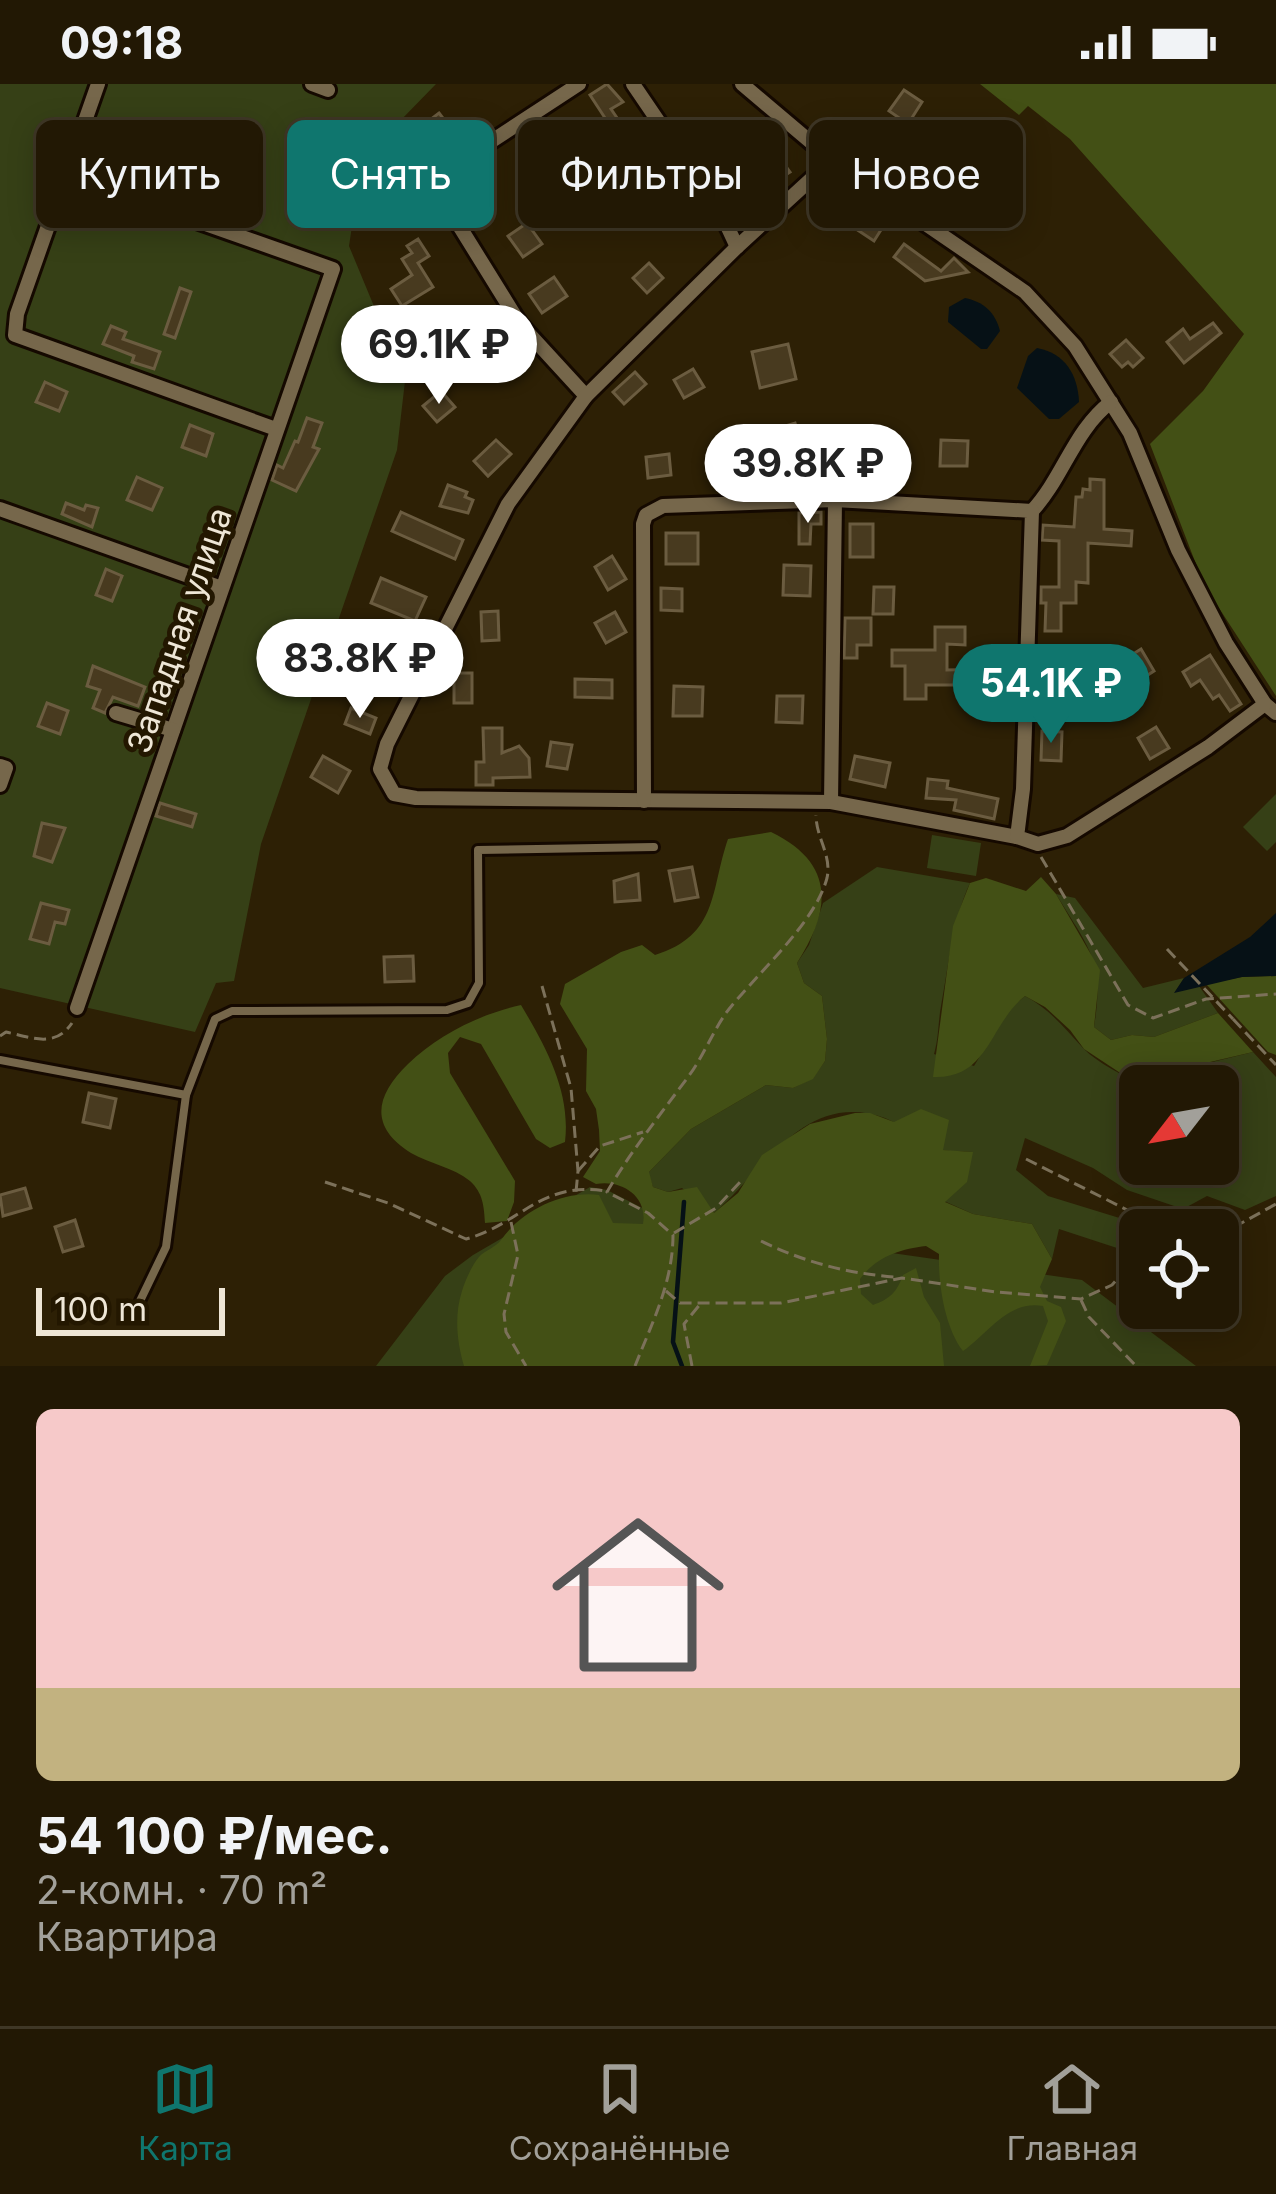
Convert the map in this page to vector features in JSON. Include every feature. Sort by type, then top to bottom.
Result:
[{"type":"street","points":[[85,120],[98,84]]},
{"type":"street","points":[[312,84],[328,90]]},
{"type":"street","points":[[579,84],[449,169],[437,190],[520,324],[586,396]]},
{"type":"street","points":[[633,84],[722,215],[737,247]]},
{"type":"street","points":[[742,84],[809,141]]},
{"type":"street","points":[[809,181],[586,396],[508,504],[387,744],[380,769],[394,794],[823,802],[1038,844],[1067,836],[1270,708],[1226,643],[1178,550],[1130,433],[1075,346],[1025,292],[931,228]]},
{"type":"street","points":[[47,228],[17,314],[15,335],[276,429]]},
{"type":"street","name":"Западная улица","points":[[77,1008],[333,269],[217,228]]},
{"type":"street","points":[[0,308],[17,314]]},
{"type":"street","points":[[1017,837],[1023,789],[1032,511],[1045,498],[1091,419],[1111,402]]},
{"type":"street","points":[[644,801],[646,515],[664,506],[836,500],[1032,511]]},
{"type":"street","points":[[823,802],[836,500]]},
{"type":"street","points":[[0,509],[222,588]]},
{"type":"street","points":[[116,712],[172,730]]},
{"type":"street","points":[[0,766],[6,768],[0,785]]},
{"type":"lane","points":[[140,1301],[166,1247],[186,1094],[214,1019],[232,1011],[447,1010],[468,1003],[479,983],[478,850],[654,847]]},
{"type":"lane","points":[[0,1060],[186,1094]]},
{"type":"path","points":[[607,1192],[645,1132],[690,1075],[724,1016],[812,910],[826,878],[828,854],[816,827],[823,802]]},
{"type":"path","points":[[1038,844],[1043,864],[1128,1005],[1138,1013],[1154,1018],[1206,999],[1276,994]]},
{"type":"path","points":[[1167,950],[1276,1065]]},
{"type":"path","points":[[542,986],[571,1088],[578,1171],[574,1193]]},
{"type":"path","points":[[0,1036],[6,1032],[50,1041],[71,1026],[77,1008]]},
{"type":"path","points":[[578,1171],[600,1146],[645,1132]]},
{"type":"path","points":[[1026,1159],[1125,1209]]},
{"type":"path","points":[[673,1235],[716,1208],[741,1181]]},
{"type":"path","points":[[326,1182],[388,1203],[466,1239],[511,1220],[548,1195],[589,1189],[607,1192],[648,1213],[673,1235],[673,1260],[635,1366]]},
{"type":"path","points":[[1239,1224],[1276,1204]]},
{"type":"path","points":[[511,1220],[518,1255],[504,1314],[506,1332],[526,1366]]},
{"type":"path","points":[[760,1241],[793,1257],[853,1274],[996,1292],[1081,1299],[1119,1277]]},
{"type":"path","points":[[665,1290],[680,1303],[781,1303],[902,1278]]},
{"type":"path","points":[[1081,1299],[1089,1317],[1136,1366]]},
{"type":"path","points":[[692,1366],[684,1324],[702,1302]]},
{"type":"green space","points":[[0,84],[436,84],[401,120],[287,120],[287,228],[352,228],[349,246],[405,381],[397,450],[261,844],[234,981],[216,983],[195,1032],[0,988]]},
{"type":"green space","points":[[980,84],[1276,84],[1276,696],[1204,585],[1150,444],[1203,391],[1244,334],[1070,139],[1028,106],[1019,115]]},
{"type":"green space","points":[[1276,794],[1276,842],[1267,851],[1243,827]]},
{"type":"green space","points":[[771,832],[807,858],[821,889],[817,924],[797,963],[804,983],[822,996],[825,1061],[813,1079],[793,1088],[766,1085],[691,1129],[649,1172],[653,1187],[668,1192],[697,1187],[714,1213],[738,1193],[762,1155],[810,1124],[855,1113],[894,1122],[921,1109],[949,1120],[943,1150],[973,1152],[967,1182],[945,1202],[973,1214],[1032,1224],[1052,1259],[1040,1287],[1047,1301],[1061,1307],[1066,1321],[1047,1365],[1030,1366],[1048,1321],[1043,1306],[1008,1313],[963,1351],[944,1305],[939,1254],[926,1246],[898,1252],[873,1265],[860,1279],[861,1294],[873,1305],[879,1303],[892,1294],[903,1275],[916,1268],[924,1297],[940,1323],[944,1366],[464,1366],[457,1319],[465,1283],[479,1257],[520,1220],[557,1199],[585,1194],[599,1195],[613,1223],[643,1224],[641,1205],[631,1192],[583,1177],[600,1151],[599,1130],[596,1109],[586,1091],[587,1049],[560,1004],[565,984],[621,952],[642,945],[655,955],[691,936],[709,909],[728,839]]},
{"type":"green space","points":[[932,835],[981,843],[976,876],[927,868]]},
{"type":"green space","points":[[877,867],[970,883],[952,943],[934,1054],[974,1066],[1008,1010],[1025,996],[1050,1013],[1089,1054],[1119,1074],[1119,1185],[1025,1138],[1016,1170],[1048,1196],[1119,1218],[1119,1248],[1059,1229],[1052,1259],[1032,1224],[973,1214],[944,1201],[972,1152],[943,1150],[885,1118],[856,1112],[831,1115],[788,1139],[714,1213],[682,1188],[668,1192],[653,1187],[648,1173],[691,1129],[766,1085],[793,1088],[813,1078],[825,1061],[822,996],[804,983],[797,963],[809,945],[823,903]]},
{"type":"green space","points":[[1041,877],[1100,970],[1094,1027],[1111,1040],[1154,1037],[1218,1013],[1253,1052],[1197,1065],[1119,1065],[1119,1072],[1084,1049],[1045,1007],[1025,996],[977,1060],[952,1075],[933,1077],[953,926],[970,883],[986,878],[1026,891]]},
{"type":"green space","points":[[1056,894],[1075,898],[1143,988],[1184,978],[1175,992],[1199,986],[1218,1013],[1154,1037],[1111,1040],[1094,1027],[1097,986],[1092,956]]},
{"type":"green space","points":[[1276,976],[1276,1055],[1206,984]]},
{"type":"green space","points":[[521,1005],[560,1088],[565,1142],[550,1148],[536,1139],[481,1044],[460,1037],[448,1053],[450,1073],[515,1181],[507,1221],[485,1223],[482,1200],[470,1181],[397,1143],[381,1110],[397,1076],[433,1044],[475,1020]]},
{"type":"green space","points":[[1253,1052],[1276,1077],[1276,1196],[1245,1210],[1207,1196],[1183,1209],[1119,1185],[1239,1185],[1239,1065],[1200,1065]]},
{"type":"green space","points":[[590,1187],[607,1190],[668,1221],[1082,1280],[1119,1308],[1119,1329],[1147,1329],[1196,1366],[376,1366],[445,1276]]},
{"type":"shaded area","points":[[965,298],[988,309],[998,324],[1000,331],[987,349],[948,322],[949,307]]},
{"type":"shaded area","points":[[1037,348],[1062,360],[1076,383],[1079,402],[1059,419],[1049,419],[1017,388],[1028,356]]},
{"type":"shaded area","points":[[1276,913],[1276,976],[1242,977],[1174,993],[1184,978],[1250,937]]},
{"type":"building","points":[[607,84],[623,102],[611,109],[619,120],[606,120],[590,95]]},
{"type":"building","points":[[904,90],[922,102],[911,120],[889,111]]},
{"type":"building","points":[[520,228],[531,228],[542,244],[523,257],[508,236]]},
{"type":"building","points":[[854,228],[882,228],[874,241]]},
{"type":"building","points":[[418,239],[429,256],[418,263],[433,287],[402,306],[391,289],[412,275],[402,259],[412,253],[407,246]]},
{"type":"building","points":[[904,244],[941,271],[954,258],[968,272],[925,281],[894,257]]},
{"type":"building","points":[[649,263],[663,278],[647,293],[633,278]]},
{"type":"building","points":[[554,277],[567,296],[542,313],[529,294]]},
{"type":"building","points":[[180,288],[191,292],[175,338],[164,334]]},
{"type":"building","points":[[1213,323],[1221,333],[1184,363],[1167,342],[1183,329],[1190,339]]},
{"type":"building","points":[[111,326],[126,332],[123,339],[160,352],[154,369],[103,344]]},
{"type":"building","points":[[483,331],[495,343],[475,363],[462,351]]},
{"type":"building","points":[[1126,340],[1143,358],[1133,367],[1128,362],[1122,367],[1110,354]]},
{"type":"building","points":[[788,344],[796,379],[760,388],[752,352]]},
{"type":"building","points":[[693,369],[704,387],[684,398],[674,380]]},
{"type":"building","points":[[635,372],[646,384],[624,404],[613,392]]},
{"type":"building","points":[[45,382],[67,392],[59,411],[36,402]]},
{"type":"building","points":[[441,391],[455,407],[437,422],[423,406]]},
{"type":"building","points":[[307,418],[322,423],[313,447],[319,449],[296,491],[272,480],[277,465],[283,468],[298,442]]},
{"type":"building","points":[[795,423],[801,444],[781,450],[775,429]]},
{"type":"building","points":[[190,425],[213,434],[206,456],[182,447]]},
{"type":"building","points":[[864,432],[890,434],[888,461],[862,459]]},
{"type":"building","points":[[496,440],[511,454],[488,476],[474,461]]},
{"type":"building","points":[[941,440],[968,441],[967,466],[940,466]]},
{"type":"building","points":[[669,454],[671,475],[648,478],[646,457]]},
{"type":"building","points":[[137,477],[162,488],[152,510],[127,500]]},
{"type":"building","points":[[1090,479],[1104,480],[1104,529],[1132,531],[1131,546],[1088,543],[1088,583],[1076,582],[1076,603],[1061,603],[1061,631],[1045,631],[1041,587],[1059,587],[1059,541],[1042,540],[1043,525],[1074,527],[1076,497],[1082,497],[1083,489],[1090,490]]},
{"type":"building","points":[[448,485],[467,492],[465,497],[473,500],[468,513],[440,506]]},
{"type":"building","points":[[66,503],[84,510],[86,505],[98,508],[92,527],[62,514]]},
{"type":"building","points":[[401,512],[463,540],[455,559],[392,531]]},
{"type":"building","points":[[821,512],[821,524],[811,524],[810,544],[799,544],[799,513]]},
{"type":"building","points":[[850,524],[873,524],[873,557],[850,557]]},
{"type":"building","points":[[666,533],[698,533],[698,564],[666,564]]},
{"type":"building","points":[[612,556],[626,579],[608,590],[595,567]]},
{"type":"building","points":[[784,565],[811,566],[810,596],[783,595]]},
{"type":"building","points":[[106,569],[122,576],[112,601],[96,595]]},
{"type":"building","points":[[381,578],[426,597],[415,621],[371,603]]},
{"type":"building","points":[[874,587],[894,587],[893,614],[873,614]]},
{"type":"building","points":[[661,588],[682,589],[682,611],[661,610]]},
{"type":"building","points":[[498,611],[499,640],[482,641],[481,612]]},
{"type":"building","points":[[615,612],[626,632],[606,643],[595,623]]},
{"type":"building","points":[[845,618],[871,618],[871,645],[857,645],[857,658],[844,658]]},
{"type":"building","points":[[935,627],[965,627],[965,645],[947,644],[947,670],[985,669],[981,692],[960,692],[959,685],[926,685],[926,699],[905,699],[905,666],[892,666],[892,650],[935,650]]},
{"type":"building","points":[[377,638],[413,654],[404,674],[368,659]]},
{"type":"building","points":[[1141,649],[1154,671],[1131,686],[1117,664]]},
{"type":"building","points":[[1210,655],[1241,704],[1230,711],[1219,695],[1213,699],[1200,680],[1191,686],[1183,672]]},
{"type":"building","points":[[93,666],[145,687],[138,706],[113,697],[105,713],[93,708],[100,690],[87,686]]},
{"type":"building","points":[[1038,667],[1088,669],[1086,700],[1037,691]]},
{"type":"building","points":[[454,673],[472,673],[472,703],[454,703]]},
{"type":"building","points":[[575,679],[612,680],[612,698],[575,697]]},
{"type":"building","points":[[674,686],[703,687],[702,716],[673,716]]},
{"type":"building","points":[[777,696],[803,696],[802,723],[776,722]]},
{"type":"building","points":[[47,703],[68,711],[60,734],[38,726]]},
{"type":"building","points":[[351,708],[376,718],[370,734],[345,724]]},
{"type":"building","points":[[1156,727],[1169,748],[1150,759],[1138,738]]},
{"type":"building","points":[[483,728],[502,728],[502,753],[519,746],[529,758],[530,777],[493,778],[493,785],[476,785],[476,762],[484,762]]},
{"type":"building","points":[[1042,731],[1062,732],[1061,761],[1041,760]]},
{"type":"building","points":[[551,742],[572,745],[567,769],[547,766]]},
{"type":"building","points":[[323,756],[350,771],[338,793],[311,777]]},
{"type":"building","points":[[855,756],[890,763],[885,787],[850,779]]},
{"type":"building","points":[[928,779],[998,799],[994,819],[954,810],[956,800],[926,798]]},
{"type":"building","points":[[160,803],[196,814],[192,827],[156,816]]},
{"type":"building","points":[[42,823],[65,828],[52,862],[34,856]]},
{"type":"building","points":[[692,867],[698,897],[675,901],[669,871]]},
{"type":"building","points":[[638,874],[640,900],[615,902],[614,881]]},
{"type":"building","points":[[41,903],[69,910],[65,924],[55,922],[49,944],[30,939]]},
{"type":"building","points":[[413,956],[414,981],[385,982],[384,957]]},
{"type":"building","points":[[89,1093],[116,1099],[110,1128],[83,1122]]},
{"type":"building","points":[[25,1188],[31,1208],[3,1216],[0,1195]]},
{"type":"building","points":[[75,1220],[83,1246],[63,1252],[55,1227]]},
{"type":"waterway","points":[[682,1366],[673,1342],[684,1202]]}]
